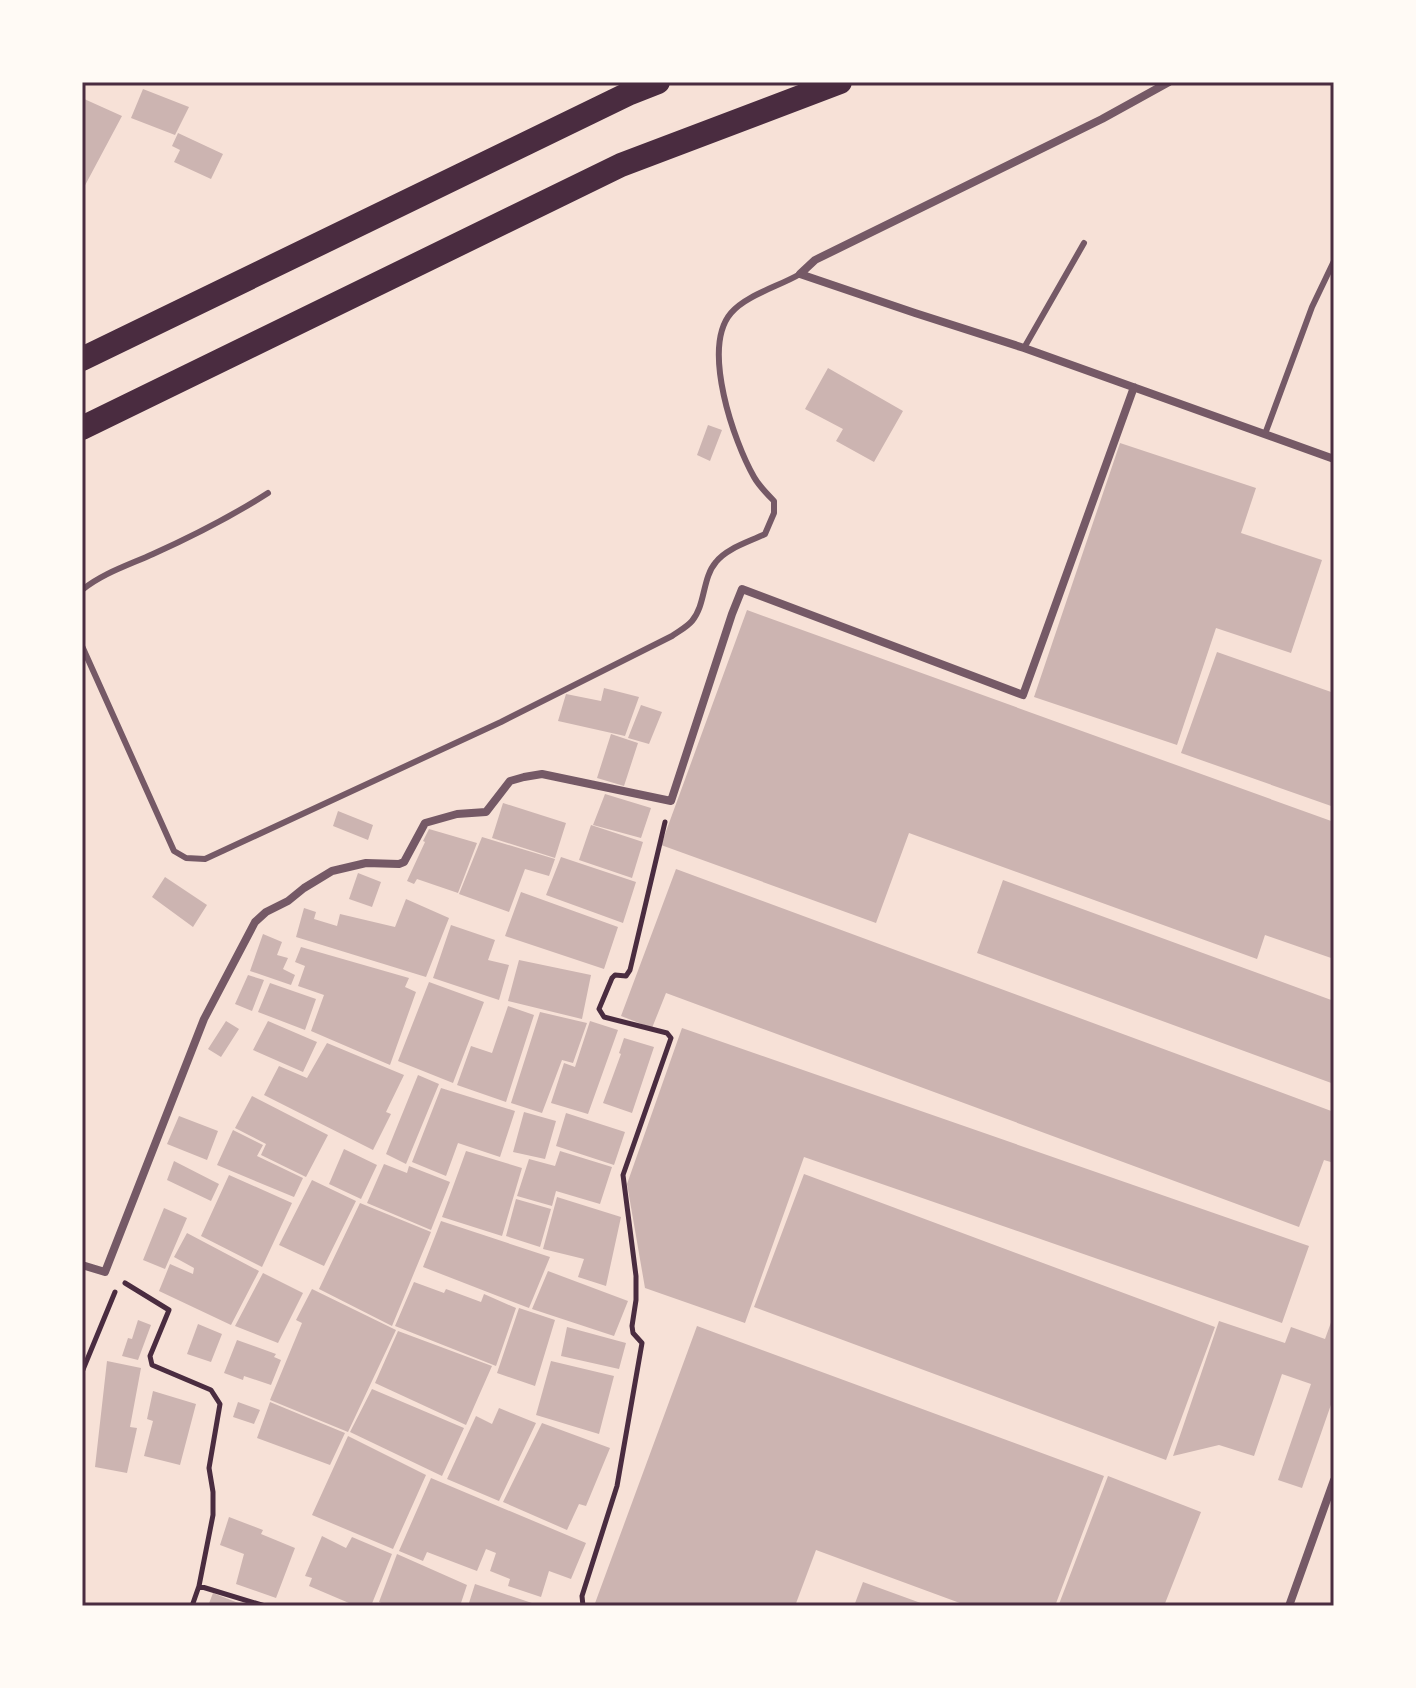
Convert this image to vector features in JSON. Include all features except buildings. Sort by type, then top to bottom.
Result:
[{"type":"highway","points":[[82,359],[658,82]]},
{"type":"highway","points":[[82,428],[621,165],[840,82]]},
{"type":"street","points":[[1169,82],[1102,119],[815,260],[800,274],[1024,348],[1334,459]]},
{"type":"street","points":[[82,1265],[105,1272],[204,1019],[255,922],[332,871],[366,863],[404,862],[425,823],[457,814],[486,812],[510,781],[542,774],[671,801],[742,589],[1023,695],[1134,387]]},
{"type":"street","points":[[1289,1606],[1334,1480]]},
{"type":"lane","points":[[1024,348],[1084,243]]},
{"type":"lane","points":[[1265,434],[1302,333],[1334,261]]},
{"type":"lane","points":[[82,646],[174,851],[186,858],[205,859],[501,722],[672,636],[693,620],[713,564],[723,555],[765,534],[774,513],[774,501],[756,480],[739,444],[727,403],[719,370],[722,326],[732,312],[746,301],[800,274]]},
{"type":"lane","points":[[82,590],[96,579],[241,511],[268,493]]},
{"type":"path","points":[[583,1606],[582,1596],[617,1486],[642,1343],[633,1333],[632,1326],[636,1276],[623,1175],[671,1038],[667,1033],[604,1017],[599,1009],[612,978],[615,975],[626,976],[630,970],[671,801]]},
{"type":"path","points":[[82,1372],[121,1280],[169,1310],[150,1356],[152,1365],[211,1390],[220,1404],[209,1468],[213,1515],[192,1606]]},
{"type":"path","points":[[199,1586],[265,1606]]}]
